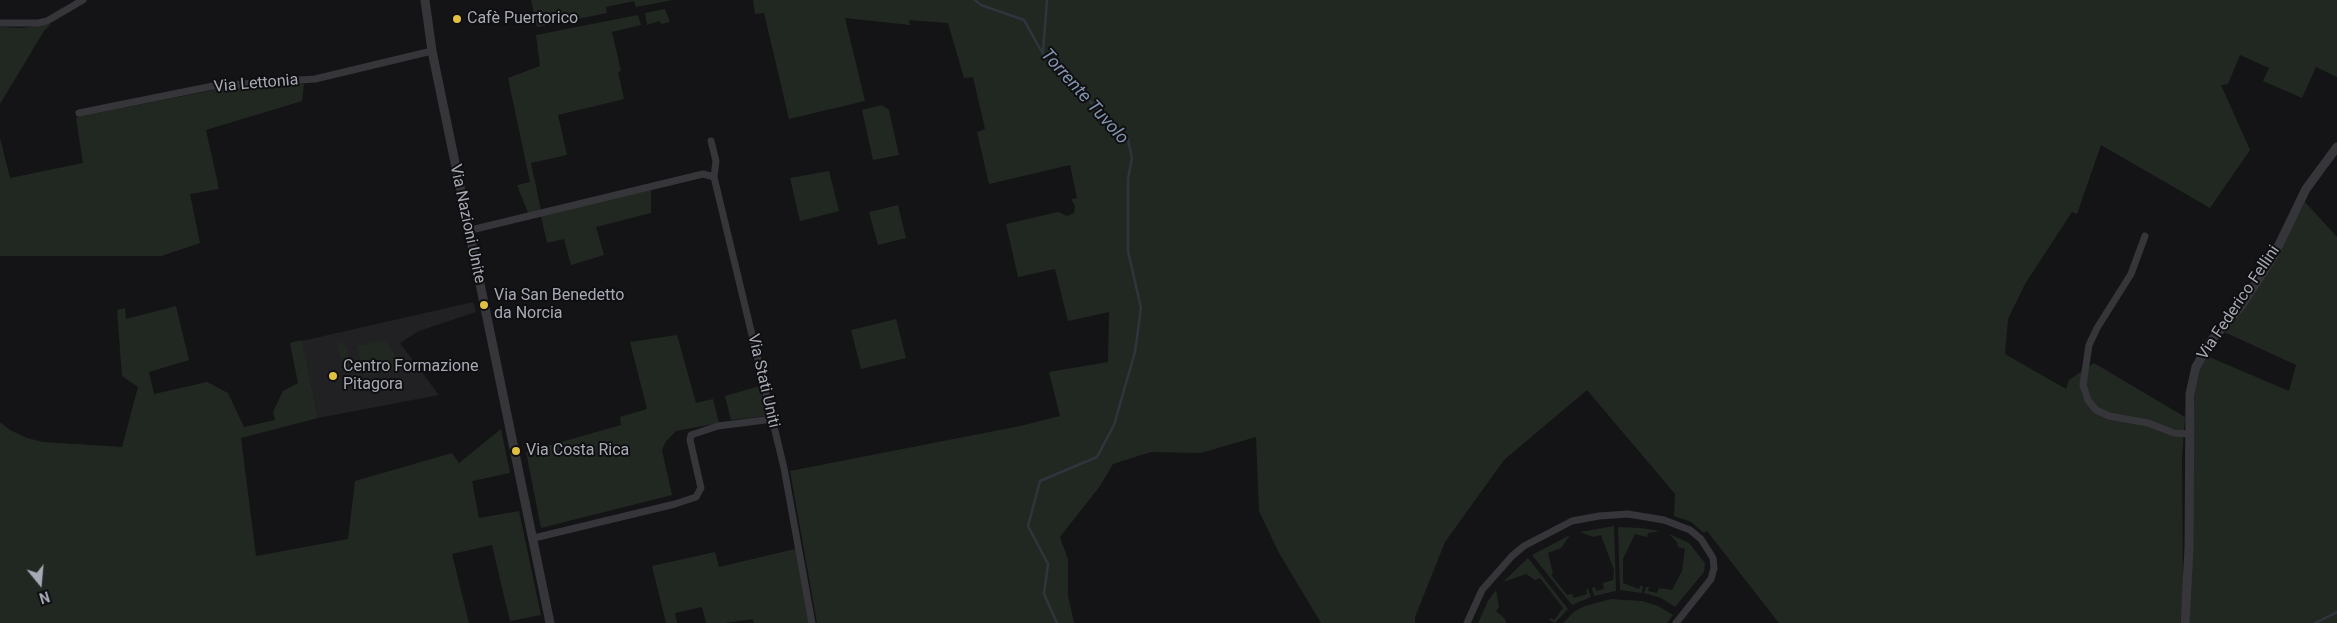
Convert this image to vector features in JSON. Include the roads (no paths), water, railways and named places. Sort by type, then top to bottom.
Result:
[{"type":"street","points":[[0,23],[38,24],[47,21],[83,0]]},
{"type":"street","name":"Via Nazioni Unite","points":[[425,0],[432,51],[534,538],[550,623]]},
{"type":"street","name":"Via Lettonia","points":[[79,113],[213,86],[315,79],[432,51]]},
{"type":"street","name":"Via Stati Uniti","points":[[711,142],[716,161],[714,177],[773,419],[799,541],[812,623]]},
{"type":"street","name":"Via Federico Fellini","points":[[2185,623],[2189,548],[2190,394],[2196,367],[2210,342],[2241,306],[2274,255],[2306,188],[2337,147]]},
{"type":"street","points":[[703,174],[716,161]]},
{"type":"street","points":[[468,229],[475,229],[703,174],[714,177]]},
{"type":"street","points":[[2145,236],[2131,274],[2097,328],[2089,345],[2083,386],[2088,400],[2096,410],[2109,416],[2148,423],[2174,432],[2189,434]]},
{"type":"street","points":[[534,538],[675,504],[696,496],[701,488],[690,440],[691,435],[718,426],[773,419]]},
{"type":"street","points":[[1467,623],[1482,590],[1512,556],[1524,546],[1572,522],[1599,516],[1628,514],[1664,520],[1690,530],[1701,539],[1713,558],[1714,568],[1710,579],[1676,623]]},
{"type":"waterway","name":"Torrente Tuvolo","points":[[975,0],[981,5],[1024,20],[1043,54],[1128,140],[1132,158],[1128,179],[1128,251],[1141,308],[1135,352],[1114,425],[1097,457],[1040,481],[1028,526],[1048,564],[1044,594],[1057,623]]},
{"type":"waterway","points":[[1043,52],[1047,0]]},
{"type":"waterway","points":[[2315,623],[2337,612]]},
{"type":"place","name":"Cafè Puertorico","points":[[457,19]]},
{"type":"place","name":"Via San Benedetto da Norcia","points":[[484,305]]},
{"type":"place","name":"Centro Formazione Pitagora","points":[[333,376]]},
{"type":"place","name":"Via Costa Rica","points":[[516,451]]}]
